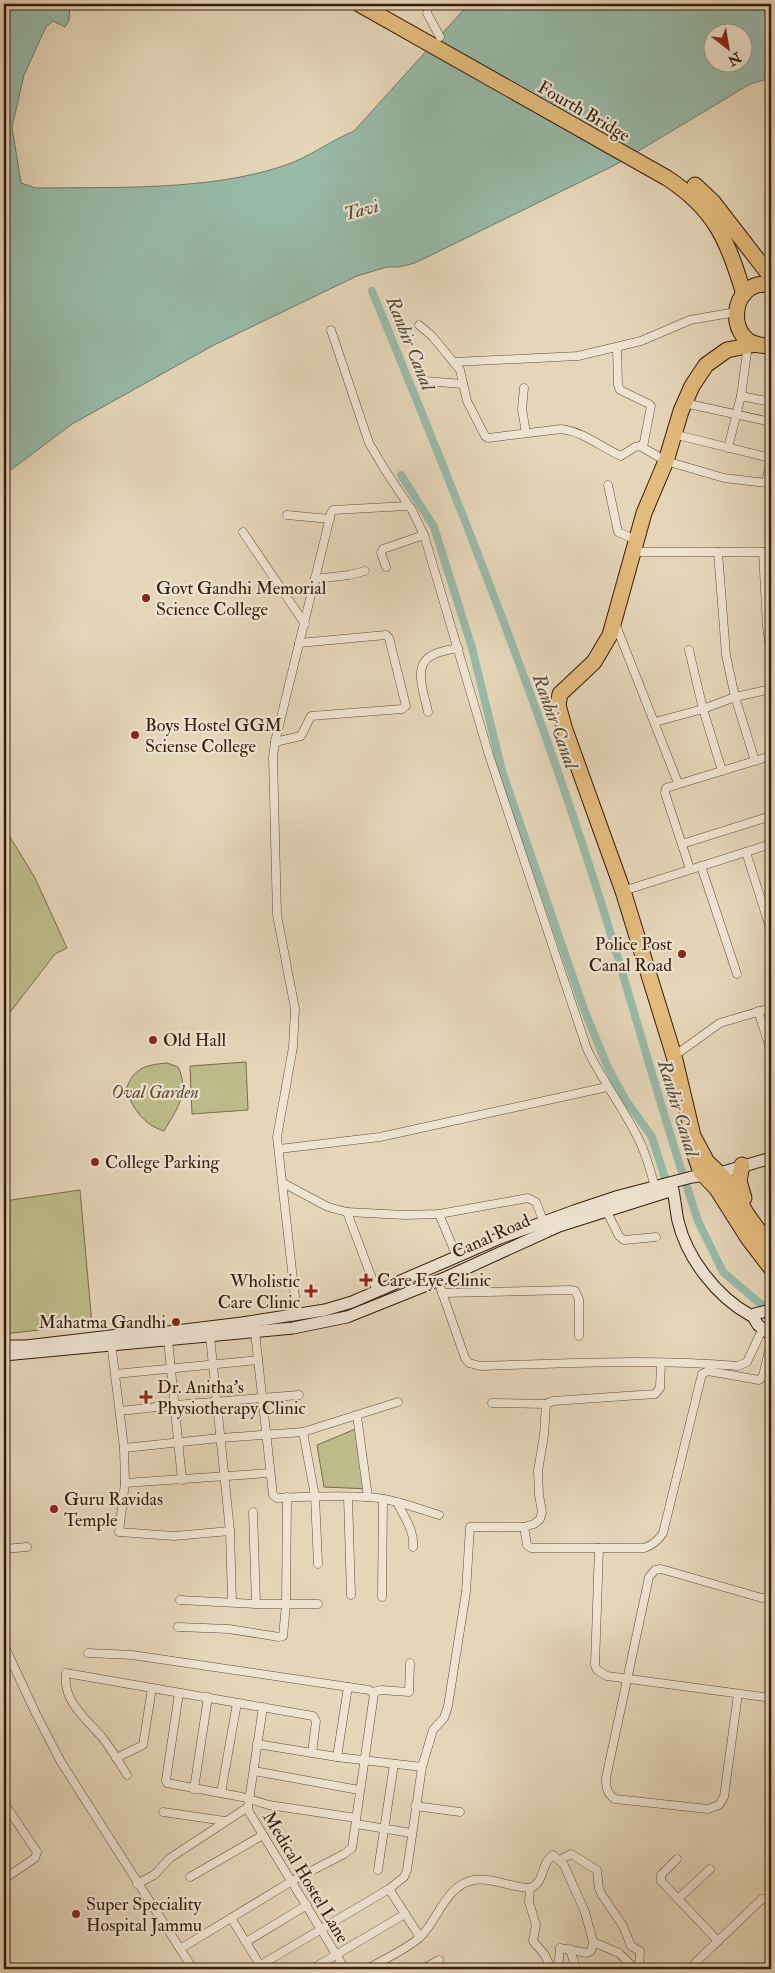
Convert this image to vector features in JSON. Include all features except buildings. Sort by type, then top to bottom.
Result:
[{"type":"highway","name":"Fourth Bridge","points":[[359,4],[440,42]]},
{"type":"highway","name":"Fourth Bridge","points":[[379,4],[440,42],[656,168],[686,191],[699,202],[714,222],[730,250],[744,294]]},
{"type":"highway","points":[[656,168],[681,176],[713,202],[771,277]]},
{"type":"highway","points":[[727,350],[738,302],[744,294],[754,287],[766,284],[771,285]]},
{"type":"highway","points":[[736,317],[740,331],[752,344]]},
{"type":"highway","points":[[771,345],[752,344],[727,350],[699,373],[684,403],[666,460],[632,543],[610,635],[594,662],[560,694],[558,705],[565,730],[623,891],[674,1056],[693,1136],[707,1162],[711,1176],[748,1238],[771,1268]]},
{"type":"highway","points":[[742,1166],[739,1181],[748,1215]]},
{"type":"highway","points":[[711,1176],[729,1183],[771,1248]]},
{"type":"main road","name":"Canal Road","points":[[4,1355],[297,1316],[339,1307],[500,1238],[619,1196],[711,1176],[771,1158]]},
{"type":"main road","name":"Canal Road","points":[[4,1346],[168,1340],[293,1328],[347,1317],[438,1280],[559,1226],[673,1190],[678,1221],[690,1253],[700,1268],[734,1304],[762,1313]]},
{"type":"main road","points":[[762,1313],[767,1332]]},
{"type":"street","points":[[429,4],[427,13],[440,42]]},
{"type":"street","points":[[454,362],[578,356],[617,348],[650,338],[690,320],[736,317]]},
{"type":"street","points":[[419,325],[432,336],[460,370],[467,400],[486,437],[561,428],[578,432],[622,456],[635,447],[647,449],[666,460],[724,478],[766,483]]},
{"type":"street","points":[[331,330],[369,443],[409,506],[424,536],[489,756],[587,1049],[645,1152],[655,1187]]},
{"type":"street","points":[[728,448],[752,344]]},
{"type":"street","points":[[617,348],[618,385],[620,390],[651,406],[647,449]]},
{"type":"street","points":[[425,381],[463,384]]},
{"type":"street","points":[[524,388],[522,409],[526,433]]},
{"type":"street","points":[[741,396],[771,402]]},
{"type":"street","points":[[684,403],[771,422]]},
{"type":"street","points":[[673,434],[771,458],[766,483],[771,490]]},
{"type":"street","points":[[608,485],[617,531],[632,543],[718,552],[767,552],[769,602],[767,627],[771,657]]},
{"type":"street","points":[[297,1316],[278,1136],[279,1120],[294,1041],[295,1009],[277,915],[273,757],[275,742],[332,511],[336,509],[409,506]]},
{"type":"street","points":[[287,515],[330,519]]},
{"type":"street","points":[[243,532],[305,624]]},
{"type":"street","points":[[386,568],[382,550],[424,536]]},
{"type":"street","points":[[718,552],[726,656],[735,697],[755,761]]},
{"type":"street","points":[[315,579],[365,571]]},
{"type":"street","points":[[614,621],[678,783]]},
{"type":"street","points":[[275,742],[301,736],[311,716],[402,709],[406,706],[389,638],[386,635],[299,643]]},
{"type":"street","points":[[428,712],[421,678],[421,668],[429,656],[458,648]]},
{"type":"street","points":[[689,650],[703,709],[722,771]]},
{"type":"street","points":[[655,722],[703,709],[735,697],[771,689]]},
{"type":"street","points":[[690,869],[665,790],[668,786],[771,756]]},
{"type":"street","points":[[682,844],[771,816]]},
{"type":"street","points":[[623,891],[771,844]]},
{"type":"street","points":[[746,852],[771,931]]},
{"type":"street","points":[[701,866],[737,974]]},
{"type":"street","points":[[674,1056],[720,1024],[771,1008]]},
{"type":"street","points":[[758,1011],[771,1051]]},
{"type":"street","points":[[279,1149],[380,1137],[607,1087]]},
{"type":"street","points":[[283,1183],[328,1207],[347,1212],[405,1215],[439,1214],[528,1198],[536,1202],[544,1223]]},
{"type":"street","points":[[606,1210],[619,1236],[624,1240],[656,1237]]},
{"type":"street","points":[[347,1212],[377,1292]]},
{"type":"street","points":[[439,1214],[457,1257]]},
{"type":"street","points":[[438,1280],[465,1358],[469,1363],[480,1366],[575,1363],[661,1363],[738,1366],[743,1365],[750,1358],[767,1332]]},
{"type":"street","points":[[442,1293],[575,1291],[580,1299],[579,1336]]},
{"type":"street","points":[[255,1332],[269,1473],[273,1494],[277,1498],[315,1496],[368,1497],[397,1502],[439,1516]]},
{"type":"street","points":[[210,1336],[230,1531],[232,1602]]},
{"type":"street","points":[[168,1340],[182,1480]]},
{"type":"street","points":[[111,1341],[124,1448],[125,1483],[119,1532],[174,1536],[230,1531]]},
{"type":"street","points":[[524,1527],[527,1545],[531,1548],[644,1548],[652,1546],[659,1540],[662,1533],[702,1374],[708,1371],[759,1380],[763,1376],[771,1342]]},
{"type":"street","points":[[115,1374],[258,1360]]},
{"type":"street","points":[[492,1403],[546,1404],[552,1401],[655,1394],[660,1388],[661,1363]]},
{"type":"street","points":[[120,1411],[216,1401],[300,1396]]},
{"type":"street","points":[[124,1448],[304,1432],[398,1402]]},
{"type":"street","points":[[231,1918],[246,1942],[257,1967],[389,1889],[404,1877],[407,1870],[422,1767],[433,1730],[444,1718],[448,1706],[466,1592],[470,1526],[524,1527],[537,1522],[542,1512],[538,1471],[544,1435],[546,1404]]},
{"type":"street","points":[[357,1416],[368,1497]]},
{"type":"street","points":[[304,1432],[315,1496],[318,1564]]},
{"type":"street","points":[[125,1483],[269,1473]]},
{"type":"street","points":[[178,1627],[229,1629],[281,1636],[284,1634],[287,1497]]},
{"type":"street","points":[[348,1497],[350,1596]]},
{"type":"street","points":[[382,1597],[383,1499]]},
{"type":"street","points":[[397,1502],[413,1536],[413,1547]]},
{"type":"street","points":[[253,1512],[256,1604]]},
{"type":"street","points":[[4,1549],[27,1547]]},
{"type":"street","points":[[599,1548],[595,1665],[597,1670],[607,1676],[771,1698]]},
{"type":"street","points":[[738,1694],[724,1797],[719,1805],[708,1809],[616,1799],[608,1792],[606,1778],[649,1577],[655,1570],[660,1569],[762,1598],[771,1596]]},
{"type":"street","points":[[180,1600],[286,1605],[318,1604]]},
{"type":"street","points":[[4,1645],[58,1756],[193,1969]]},
{"type":"street","points":[[88,1653],[132,1655],[373,1692],[381,1690],[409,1692],[410,1663]]},
{"type":"street","points":[[127,1776],[101,1737],[74,1706],[68,1692],[66,1673],[237,1702],[315,1718],[312,1753]]},
{"type":"street","points":[[337,1757],[348,1687]]},
{"type":"street","points":[[116,1758],[144,1745],[152,1688]]},
{"type":"street","points":[[180,1949],[292,1881],[349,1851],[354,1844],[364,1760],[375,1698],[373,1692]]},
{"type":"street","points":[[180,1693],[166,1780],[169,1785],[221,1793],[249,1803],[356,1821],[385,1830],[411,1833]]},
{"type":"street","points":[[194,1789],[208,1697]]},
{"type":"street","points":[[221,1793],[237,1702]]},
{"type":"street","points":[[138,1884],[154,1875],[170,1858],[249,1803],[263,1707]]},
{"type":"street","points":[[258,1744],[337,1757],[422,1767]]},
{"type":"street","points":[[378,1870],[394,1764]]},
{"type":"street","points":[[254,1771],[360,1790]]},
{"type":"street","points":[[4,1803],[37,1852],[37,1855],[4,1879]]},
{"type":"street","name":"Medical Hostel Lane","points":[[249,1803],[263,1835],[345,1969]]},
{"type":"street","points":[[416,1806],[460,1812]]},
{"type":"street","points":[[163,1812],[225,1821]]},
{"type":"street","points":[[190,1877],[263,1835]]},
{"type":"street","points":[[560,1860],[570,1854],[597,1870],[599,1889],[602,1895],[623,1926],[631,1946],[640,1952],[639,1969]]},
{"type":"street","points":[[549,1964],[545,1955],[533,1941],[536,1924],[529,1902],[530,1888],[539,1881],[544,1866],[551,1856],[555,1856],[566,1870],[585,1912],[593,1942],[593,1949],[590,1952],[561,1947],[558,1950],[558,1969]]},
{"type":"street","points":[[677,1859],[660,1878],[718,1941]]},
{"type":"street","points":[[678,1899],[710,1869]]},
{"type":"street","points":[[367,1969],[420,1937],[448,1898],[462,1884],[485,1879],[530,1888]]},
{"type":"street","points":[[389,1889],[420,1937]]},
{"type":"street","points":[[692,1969],[696,1962],[762,1899]]},
{"type":"street","points":[[246,1942],[307,1905]]},
{"type":"street","points":[[312,1969],[405,1914]]},
{"type":"street","points":[[593,1942],[619,1953],[635,1969]]},
{"type":"street","points":[[570,1949],[576,1969]]},
{"type":"street","points":[[423,1969],[439,1960]]},
{"type":"green space","points":[[4,827],[35,878],[67,948],[55,954],[4,1020]]},
{"type":"green space","points":[[246,1062],[248,1110],[192,1114],[190,1066]]},
{"type":"green space","name":"Oval Garden","points":[[167,1063],[178,1067],[183,1084],[177,1108],[164,1131],[151,1125],[140,1115],[132,1104],[126,1090],[136,1072],[152,1065]]},
{"type":"green space","points":[[80,1190],[92,1324],[4,1334],[4,1201]]},
{"type":"green space","points":[[360,1427],[370,1489],[324,1487],[317,1445]]},
{"type":"water","name":"Tavi","points":[[4,4],[70,4],[69,20],[65,27],[53,21],[46,27],[24,75],[12,127],[21,183],[36,188],[192,184],[254,174],[292,163],[354,131],[469,4],[771,4],[771,78],[750,84],[615,165],[415,263],[399,267],[387,267],[357,276],[214,345],[72,424],[4,475]]},
{"type":"waterway","name":"Ranbir Canal","points":[[372,291],[461,510],[544,731],[594,880],[682,1172]]},
{"type":"waterway","name":"Ranbir Canal","points":[[401,475],[434,527],[472,648],[502,771],[585,1012],[608,1068],[625,1099],[652,1137],[665,1178]]},
{"type":"waterway","name":"Ranbir Canal","points":[[687,1187],[698,1221],[723,1272],[771,1311]]},
{"type":"place","name":"Govt Gandhi Memorial Science College","points":[[146,598]]},
{"type":"place","name":"Boys Hostel GGM Sciense College","points":[[135,735]]},
{"type":"place","name":"Police Post Canal Road","points":[[682,954]]},
{"type":"place","name":"Old Hall","points":[[153,1040]]},
{"type":"place","name":"College Parking","points":[[95,1162]]},
{"type":"place","name":"Care Eye Clinic","points":[[366,1280]]},
{"type":"place","name":"Wholistic Care Clinic","points":[[311,1291]]},
{"type":"place","name":"Mahatma Gandhi","points":[[176,1322]]},
{"type":"place","name":"Dr. Anitha's Physiotherapy Clinic","points":[[146,1397]]},
{"type":"place","name":"Guru Ravidas Temple","points":[[54,1509]]},
{"type":"place","name":"Super Speciality Hospital Jammu","points":[[76,1914]]}]
